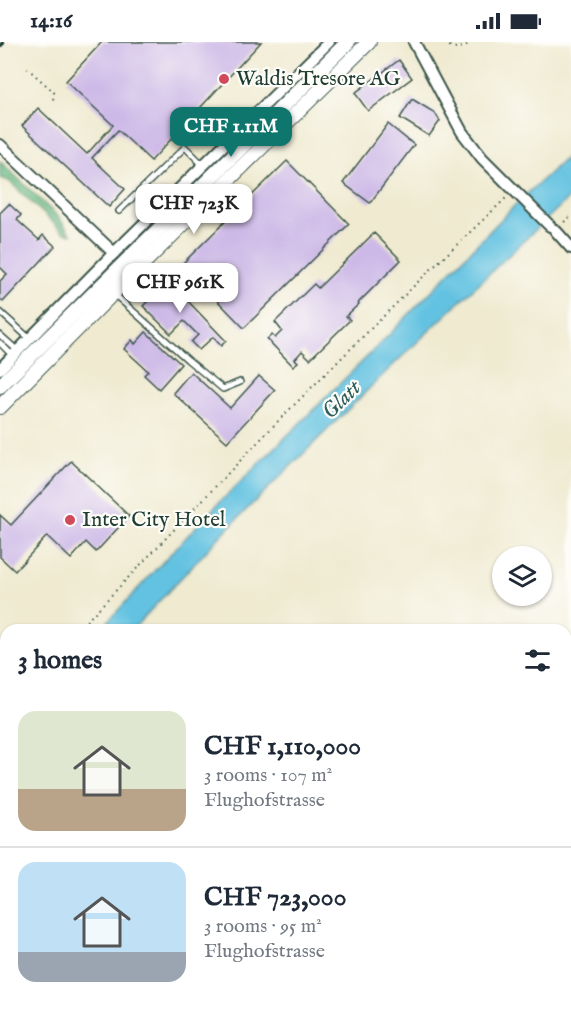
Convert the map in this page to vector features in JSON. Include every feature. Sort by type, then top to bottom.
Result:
[{"type":"main road","points":[[0,386],[348,42]]},
{"type":"main road","points":[[0,407],[369,42]]},
{"type":"street","points":[[414,42],[462,132],[482,158],[571,248]]},
{"type":"street","points":[[0,369],[324,43]]},
{"type":"street","points":[[0,145],[114,253]]},
{"type":"lane","points":[[119,211],[185,147],[203,165]]},
{"type":"lane","points":[[113,293],[223,389],[240,382]]},
{"type":"lane","points":[[0,312],[30,339]]},
{"type":"lane","points":[[0,335],[15,354]]},
{"type":"lane","points":[[0,343],[15,354]]},
{"type":"path","points":[[444,42],[457,49],[471,42]]},
{"type":"path","points":[[27,68],[54,92],[53,100]]},
{"type":"path","points":[[84,624],[290,409],[508,195],[508,184]]},
{"type":"green space","points":[[0,161],[57,216],[71,234],[63,232],[9,181],[0,178]]},
{"type":"water","name":"Glatt","points":[[571,153],[571,196],[389,369],[228,528],[138,624],[106,624],[208,514],[381,343],[516,204]]},
{"type":"building","points":[[102,42],[261,42],[151,161],[118,130],[92,158],[125,189],[109,207],[22,126],[38,108],[87,154],[113,125],[66,81]]},
{"type":"building","points":[[399,60],[412,78],[368,111],[355,93]]},
{"type":"building","points":[[412,99],[435,113],[440,121],[429,136],[400,118]]},
{"type":"building","points":[[388,124],[414,145],[370,203],[343,183]]},
{"type":"building","points":[[287,161],[349,224],[244,328],[182,264]]},
{"type":"building","points":[[9,204],[21,215],[17,220],[39,240],[43,235],[55,246],[3,302],[0,299],[0,281],[7,274],[0,267],[0,213]]},
{"type":"building","points":[[374,233],[401,260],[346,316],[350,320],[310,359],[302,351],[295,359],[298,362],[293,366],[267,339],[272,335],[275,338],[282,331],[275,322],[314,284],[318,288]]},
{"type":"building","points":[[166,278],[226,341],[221,346],[213,337],[199,350],[191,342],[198,335],[184,321],[171,334],[143,306]]},
{"type":"building","points":[[146,332],[181,364],[159,389],[144,375],[148,371],[124,349],[132,340],[135,344]]},
{"type":"building","points":[[191,372],[230,408],[259,376],[275,390],[227,442],[173,393]]},
{"type":"building","name":"Inter City Hotel","points":[[71,461],[129,516],[96,552],[86,542],[71,559],[47,536],[15,571],[0,557],[0,515],[11,525]]},
{"type":"railway","points":[[0,46],[4,42]]},
{"type":"place","name":"Waldis Tresore AG","points":[[224,79]]},
{"type":"place","name":"Inter City Hotel","points":[[70,520]]}]
